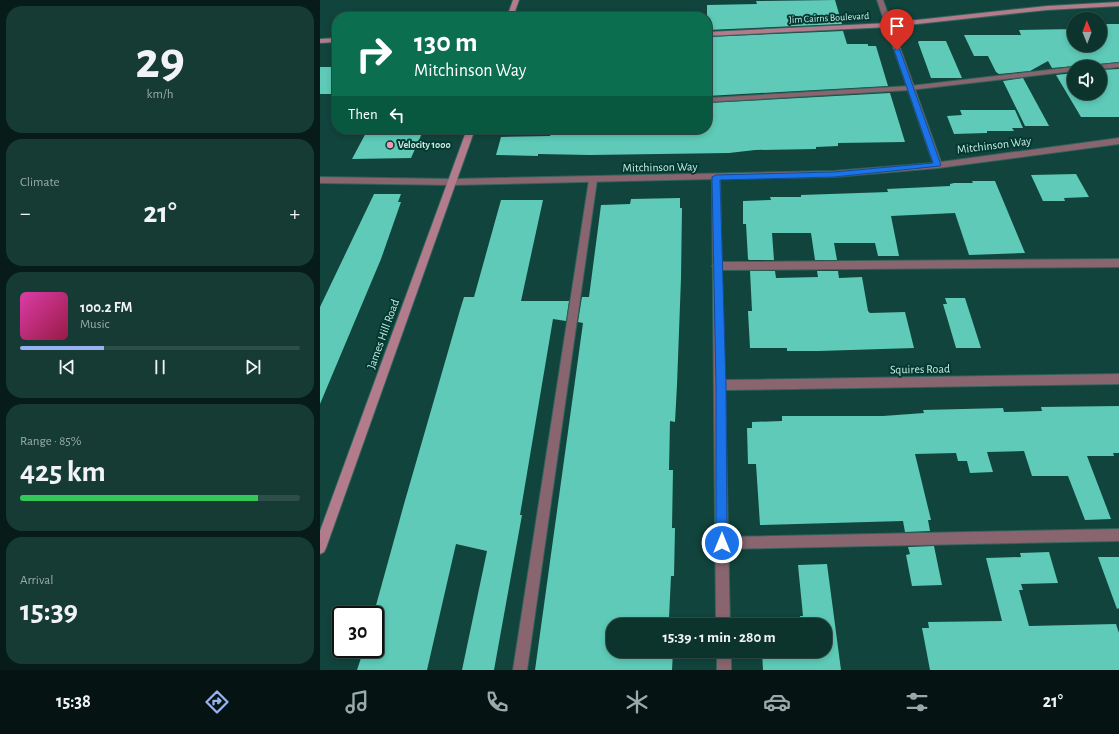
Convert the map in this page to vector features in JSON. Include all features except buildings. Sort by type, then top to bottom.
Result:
[{"type":"street","points":[[512,12],[516,0]]},
{"type":"street","points":[[880,0],[938,165]]},
{"type":"street","name":"Jim Cairns Boulevard","points":[[712,34],[889,25],[1047,8],[1119,4]]},
{"type":"street","points":[[320,41],[332,40]]},
{"type":"street","points":[[1107,66],[1119,65]]},
{"type":"street","points":[[712,100],[910,88],[1067,70]]},
{"type":"street","name":"James Hill Road","points":[[320,548],[469,134]]},
{"type":"street","name":"Mitchinson Way","points":[[320,180],[452,182],[834,174],[938,165],[1119,141]]},
{"type":"street","points":[[716,177],[721,385],[723,618]]},
{"type":"street","points":[[520,670],[593,180]]},
{"type":"street","points":[[717,266],[1119,263]]},
{"type":"street","name":"Squires Road","points":[[721,385],[1119,379]]},
{"type":"street","points":[[722,543],[1119,535]]},
{"type":"street","points":[[724,658],[724,670]]},
{"type":"place","name":"Velocity 1000","points":[[390,145]]},
{"type":"route","points":[[722,543],[721,385],[716,177],[834,174],[938,165],[897,50]]}]
